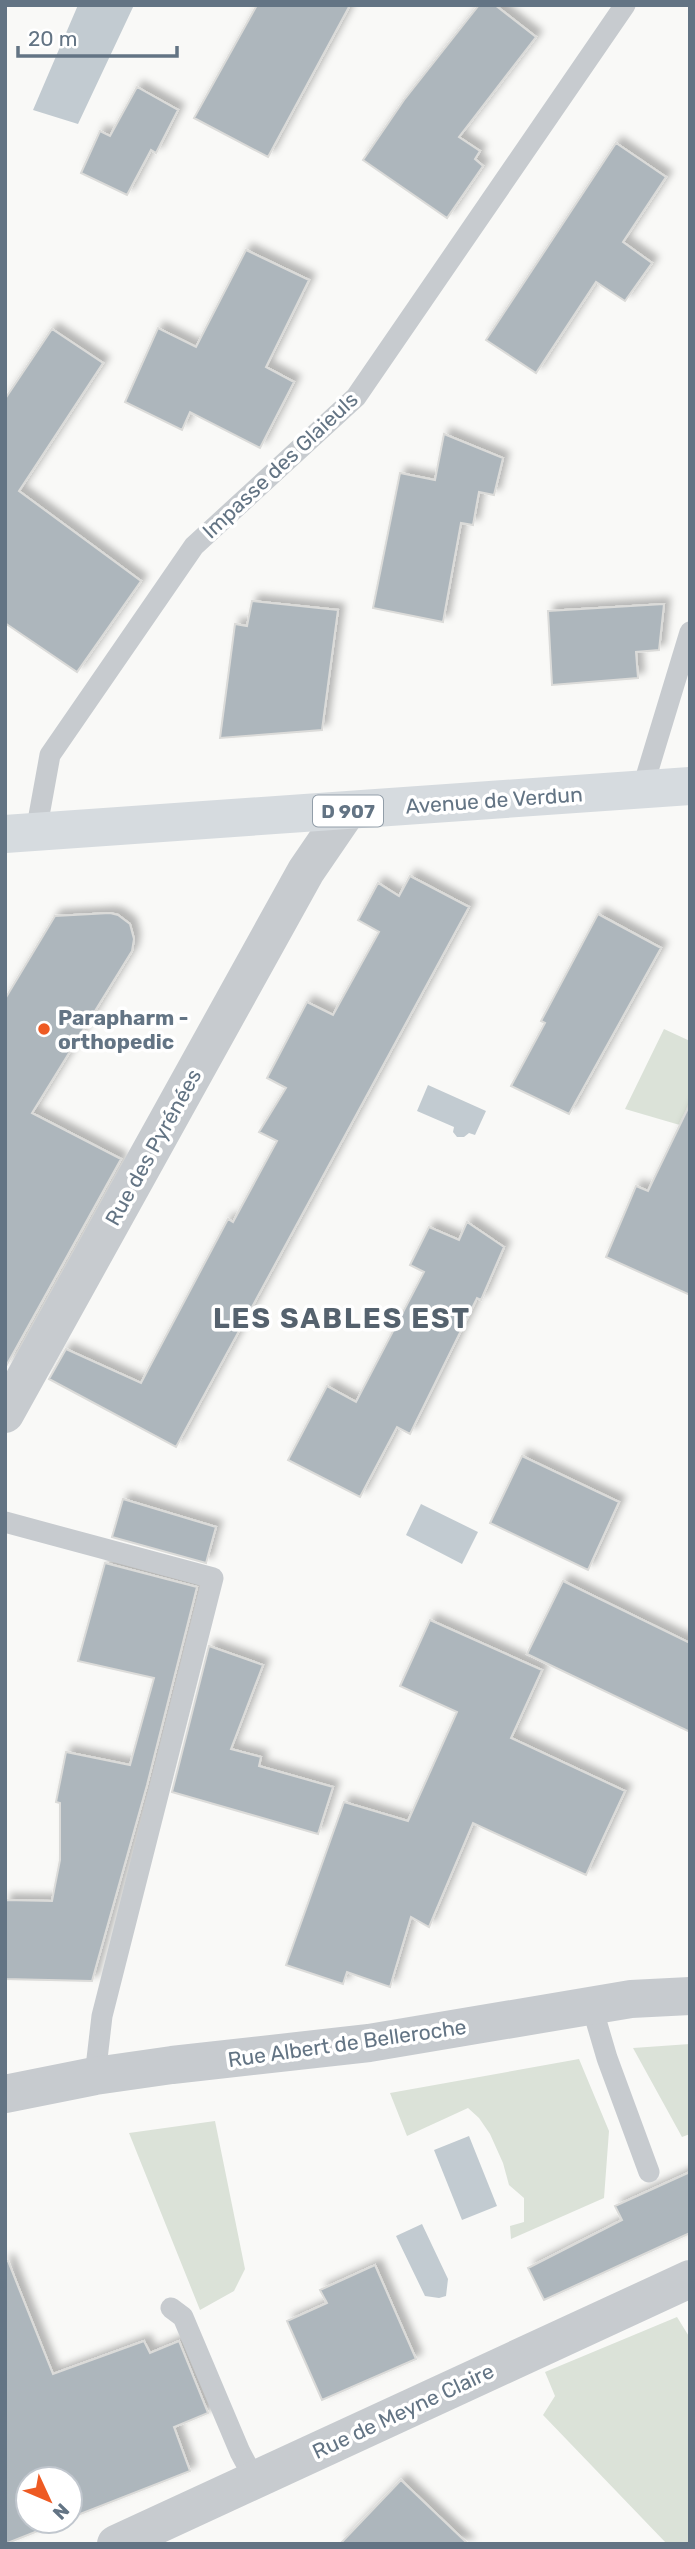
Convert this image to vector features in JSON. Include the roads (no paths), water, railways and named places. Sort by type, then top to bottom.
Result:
[{"type":"main road","name":"Avenue de Verdun","points":[[20,833],[690,786]]},
{"type":"street","name":"Rue des Pyrénées","points":[[5,1414],[306,871],[347,811]]},
{"type":"street","name":"Rue Albert de Belleroche","points":[[5,2094],[94,2076],[369,2043],[631,1999],[690,1996]]},
{"type":"street","name":"Rue de Meyne Claire","points":[[116,2544],[690,2279]]},
{"type":"lane","name":"Impasse des Glaieuls","points":[[20,833],[50,755],[194,546],[356,397],[625,5]]},
{"type":"lane","points":[[642,790],[690,632]]},
{"type":"lane","points":[[5,1522],[213,1578],[102,2016],[94,2076]]},
{"type":"lane","points":[[593,2007],[607,2058],[649,2172]]},
{"type":"lane","points":[[171,2308],[183,2317],[240,2452],[255,2480]]},
{"type":"place","name":"Parapharm - orthopedic","points":[[44,1029]]},
{"type":"district","name":"LES SABLES EST","points":[[342,1318]]}]
